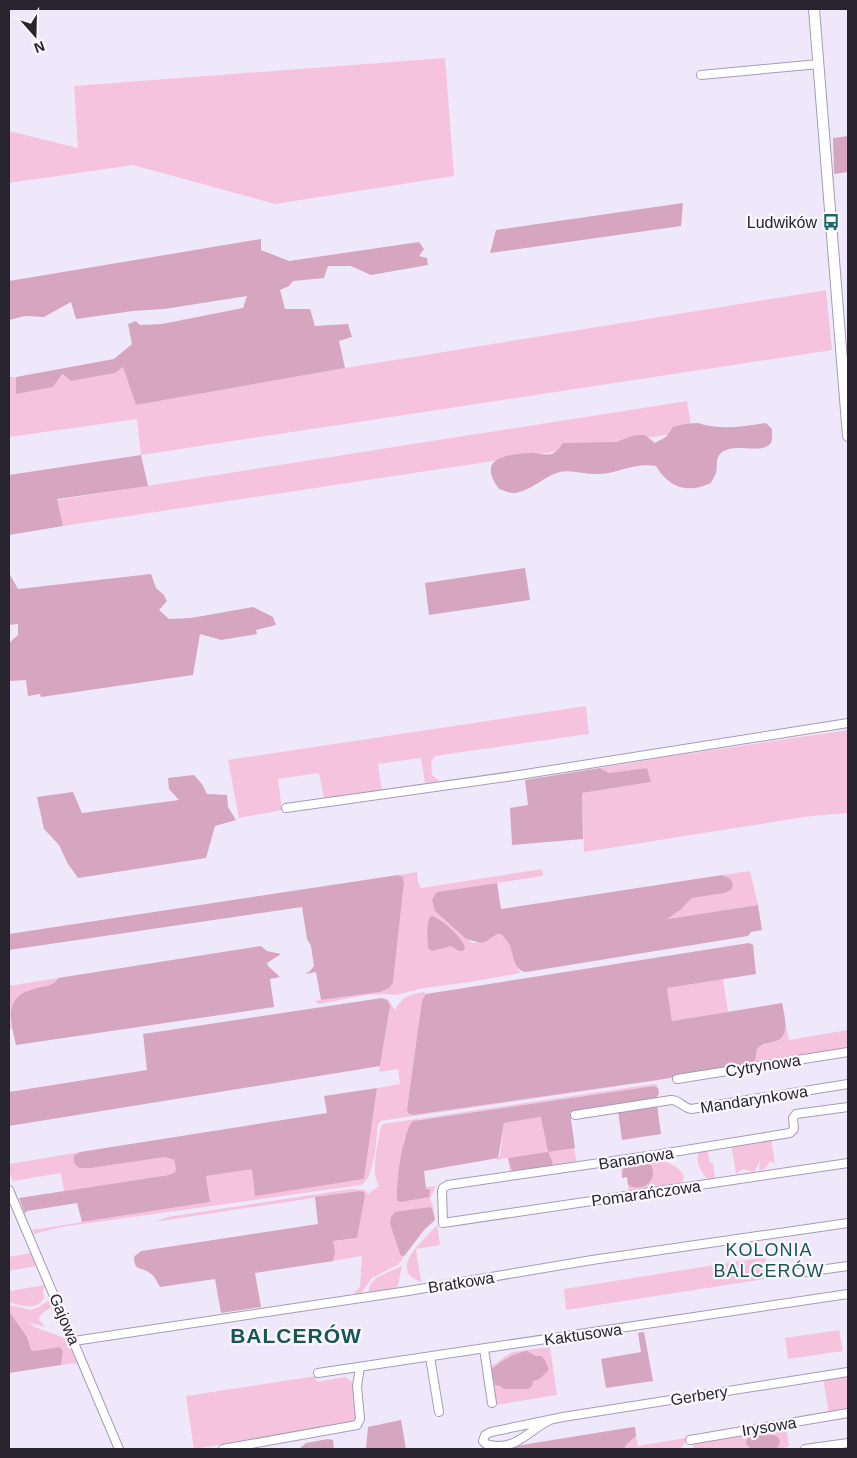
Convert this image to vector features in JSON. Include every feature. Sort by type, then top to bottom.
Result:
[{"type":"street","points":[[814,9],[848,436]]},
{"type":"street","points":[[701,75],[819,64]]},
{"type":"street","points":[[286,808],[513,776],[848,723]]},
{"type":"street","name":"Cytrynowa","points":[[678,1079],[848,1052]]},
{"type":"street","name":"Mandarynkowa","points":[[574,1115],[671,1100],[679,1101],[686,1108],[690,1109],[848,1084]]},
{"type":"street","name":"Bananowa","points":[[443,1223],[442,1191],[448,1185],[790,1133],[794,1129],[793,1118],[796,1114],[848,1106]]},
{"type":"street","name":"Pomarańczowa","points":[[443,1223],[848,1163]]},
{"type":"street","name":"Gajowa","points":[[9,1190],[119,1449]]},
{"type":"street","name":"Bratkowa","points":[[74,1341],[399,1292],[592,1260],[848,1223]]},
{"type":"street","points":[[798,1273],[848,1266]]},
{"type":"street","name":"Kaktusowa","points":[[318,1373],[848,1294]]},
{"type":"street","points":[[484,1349],[492,1404]]},
{"type":"street","points":[[430,1356],[439,1412]]},
{"type":"street","points":[[223,1449],[357,1425],[360,1419],[357,1386],[360,1367]]},
{"type":"street","name":"Gerbery","points":[[533,1428],[520,1441],[488,1445],[483,1440],[484,1436],[490,1432],[533,1428],[548,1421],[848,1372]]},
{"type":"street","name":"Irysowa","points":[[690,1440],[848,1413]]},
{"type":"street","points":[[805,1449],[848,1443]]},
{"type":"shaded area","points":[[445,58],[454,176],[275,204],[133,165],[9,183],[9,131],[78,148],[74,86]]},
{"type":"shaded area","points":[[848,136],[848,172],[834,174],[833,138]]},
{"type":"shaded area","points":[[683,203],[681,226],[490,253],[496,230]]},
{"type":"shaded area","points":[[261,239],[261,250],[289,261],[419,242],[424,249],[419,256],[427,258],[428,265],[371,275],[351,266],[328,266],[324,278],[293,281],[289,286],[280,290],[285,309],[310,309],[315,326],[348,324],[352,337],[339,341],[345,368],[136,405],[123,367],[115,373],[71,381],[62,374],[53,387],[16,394],[16,377],[114,359],[132,344],[128,324],[136,321],[140,325],[162,324],[243,308],[247,296],[164,309],[133,311],[76,319],[71,302],[44,317],[25,316],[9,320],[9,281]]},
{"type":"shaded area","points":[[826,290],[832,350],[141,455],[137,419],[9,437],[9,377],[16,377],[16,393],[61,374],[71,381],[115,373],[123,366],[136,405],[345,368]]},
{"type":"shaded area","points":[[687,401],[692,431],[63,526],[57,500]]},
{"type":"shaded area","points":[[698,423],[724,427],[766,423],[772,429],[772,441],[765,447],[725,450],[718,456],[716,473],[711,483],[695,488],[680,487],[673,484],[656,466],[648,465],[599,474],[560,472],[526,490],[514,493],[499,489],[491,474],[491,468],[497,460],[516,454],[552,454],[563,443],[616,442],[641,435],[645,435],[655,443],[666,437],[673,427]]},
{"type":"shaded area","points":[[141,455],[148,486],[57,499],[63,526],[9,535],[9,475]]},
{"type":"shaded area","points":[[525,568],[530,600],[429,615],[425,583]]},
{"type":"shaded area","points":[[9,573],[18,589],[151,574],[156,588],[164,595],[167,601],[159,610],[169,619],[191,618],[253,607],[273,617],[276,625],[256,630],[257,634],[221,640],[200,634],[193,675],[41,697],[40,694],[28,696],[26,680],[9,681],[9,643],[18,635],[18,624],[9,625]]},
{"type":"shaded area","points":[[586,706],[589,734],[435,756],[431,762],[432,775],[439,781],[425,783],[421,758],[378,764],[382,790],[324,798],[319,773],[278,779],[282,810],[239,818],[228,760]]},
{"type":"shaded area","points":[[848,730],[848,813],[811,816],[584,852],[582,793],[651,782],[647,768],[609,773],[600,768]]},
{"type":"shaded area","points":[[600,768],[609,773],[647,768],[651,782],[582,793],[583,839],[512,845],[510,808],[528,805],[525,780]]},
{"type":"shaded area","points":[[194,775],[202,784],[207,794],[227,795],[228,807],[236,820],[215,826],[206,858],[78,878],[68,864],[59,845],[44,829],[37,797],[73,792],[82,813],[179,800],[169,789],[168,778]]},
{"type":"shaded area","points":[[542,869],[543,876],[437,892],[435,911],[473,943],[487,941],[497,934],[501,934],[509,944],[520,973],[424,988],[396,995],[365,995],[319,1004],[314,1001],[380,992],[393,983],[404,882],[403,877],[398,875],[417,872],[421,888]]},
{"type":"shaded area","points":[[750,871],[758,905],[666,919],[692,898],[725,893],[729,878],[722,875]]},
{"type":"shaded area","points":[[398,875],[403,877],[404,882],[393,983],[389,988],[380,992],[321,1000],[316,972],[305,974],[314,966],[302,907],[9,950],[9,934]]},
{"type":"shaded area","points":[[722,875],[729,878],[733,883],[732,889],[725,893],[692,898],[667,919],[758,905],[762,930],[751,932],[748,936],[526,972],[516,965],[509,944],[501,934],[497,934],[481,943],[466,939],[435,911],[432,899],[437,892],[497,883],[501,909]]},
{"type":"shaded area","points":[[431,916],[440,920],[461,939],[465,948],[463,951],[459,951],[451,946],[432,951],[428,948],[427,927]]},
{"type":"shaded area","points":[[749,943],[753,945],[756,974],[667,988],[672,1021],[782,1003],[785,1019],[784,1034],[776,1041],[764,1044],[757,1049],[755,1063],[658,1080],[413,1115],[408,1113],[422,1000],[426,994]]},
{"type":"shaded area","points":[[261,946],[267,951],[281,954],[267,963],[280,977],[270,979],[274,1007],[16,1045],[11,1019],[12,1007],[15,1001],[19,996],[32,989],[51,985],[58,978]]},
{"type":"shaded area","points":[[58,978],[51,985],[27,991],[10,1019],[12,1029],[9,1029],[9,986]]},
{"type":"shaded area","points":[[723,979],[728,1012],[672,1021],[667,988]]},
{"type":"shaded area","points":[[424,992],[426,994],[422,1000],[407,1109],[414,1115],[666,1079],[380,1121],[372,1167],[366,1181],[361,1185],[61,1227],[34,1234],[32,1230],[210,1202],[206,1176],[252,1168],[255,1195],[364,1179],[377,1088],[400,1084],[398,1069],[379,1072],[390,1006],[388,1001],[382,998],[389,1000],[395,1010],[406,997]]},
{"type":"shaded area","points":[[382,998],[388,1001],[390,1006],[380,1066],[9,1126],[9,1092],[147,1070],[143,1034]]},
{"type":"shaded area","points":[[785,1021],[789,1040],[848,1030],[848,1050],[755,1063],[757,1049],[760,1046],[777,1041],[785,1029]]},
{"type":"shaded area","points":[[654,1084],[658,1088],[654,1086],[417,1120],[404,1138],[397,1200],[426,1189],[426,1187],[436,1186],[430,1199],[435,1212],[430,1207],[393,1214],[390,1221],[405,1255],[408,1251],[399,1264],[372,1278],[360,1295],[354,1293],[360,1287],[362,1256],[294,1267],[291,1247],[357,1238],[365,1196],[363,1192],[359,1191],[154,1222],[168,1217],[351,1189],[365,1190],[368,1194],[379,1186],[376,1180],[375,1166],[380,1129],[383,1124]]},
{"type":"shaded area","points":[[654,1086],[658,1088],[659,1094],[656,1098],[570,1112],[575,1148],[548,1152],[541,1117],[504,1123],[498,1158],[424,1171],[426,1189],[430,1190],[429,1197],[400,1202],[397,1200],[403,1147],[409,1127],[413,1121]]},
{"type":"shaded area","points":[[377,1088],[364,1179],[255,1196],[252,1169],[206,1176],[210,1202],[82,1222],[77,1203],[27,1211],[25,1214],[19,1198],[169,1175],[175,1172],[176,1168],[174,1160],[165,1157],[91,1168],[79,1168],[74,1163],[74,1156],[80,1152],[327,1113],[324,1096]]},
{"type":"shaded area","points":[[657,1105],[661,1134],[622,1140],[618,1111]]},
{"type":"shaded area","points":[[542,1117],[548,1152],[574,1148],[577,1164],[510,1174],[508,1158],[496,1160],[500,1155],[504,1123]]},
{"type":"shaded area","points":[[771,1138],[775,1164],[770,1161],[765,1169],[761,1170],[759,1169],[760,1161],[754,1172],[743,1169],[736,1174],[731,1144]]},
{"type":"shaded area","points":[[707,1148],[710,1163],[713,1163],[715,1180],[709,1180],[698,1165],[698,1153]]},
{"type":"shaded area","points":[[80,1152],[74,1156],[79,1168],[91,1168],[165,1157],[174,1160],[176,1168],[175,1172],[169,1175],[64,1191],[61,1173],[13,1181],[9,1172],[9,1164]]},
{"type":"shaded area","points":[[548,1152],[553,1163],[550,1167],[517,1172],[512,1171],[508,1158]]},
{"type":"shaded area","points":[[657,1158],[678,1168],[684,1176],[683,1181],[678,1185],[629,1194],[627,1177],[622,1178],[620,1161]]},
{"type":"shaded area","points":[[641,1162],[651,1165],[653,1176],[651,1180],[648,1184],[639,1188],[628,1185],[627,1177],[622,1178],[623,1169],[628,1165]]},
{"type":"shaded area","points":[[359,1191],[364,1192],[365,1196],[357,1238],[333,1241],[335,1252],[333,1261],[255,1273],[261,1307],[221,1313],[215,1279],[160,1287],[152,1274],[137,1267],[134,1262],[134,1257],[141,1251],[318,1224],[315,1197]]},
{"type":"shaded area","points":[[430,1207],[435,1218],[434,1221],[424,1230],[405,1255],[401,1256],[390,1224],[391,1217],[395,1212]]},
{"type":"shaded area","points":[[437,1225],[440,1245],[416,1249],[421,1282],[411,1276],[407,1270],[408,1262],[417,1246]]},
{"type":"shaded area","points":[[31,1253],[37,1266],[9,1271],[9,1257]]},
{"type":"shaded area","points":[[765,1257],[769,1275],[797,1272],[798,1274],[566,1310],[564,1289]]},
{"type":"shaded area","points":[[402,1266],[396,1289],[369,1293],[369,1287],[376,1279]]},
{"type":"shaded area","points":[[45,1285],[43,1291],[44,1298],[37,1305],[28,1306],[9,1302],[9,1291]]},
{"type":"shaded area","points":[[49,1300],[53,1300],[55,1305],[43,1313],[39,1320],[45,1327],[28,1322],[35,1327],[67,1339],[78,1363],[61,1365],[63,1352],[59,1347],[31,1350],[27,1337],[9,1311],[9,1305],[31,1310]]},
{"type":"shaded area","points":[[9,1311],[27,1337],[31,1350],[59,1347],[62,1349],[61,1365],[9,1373]]},
{"type":"shaded area","points":[[839,1330],[843,1351],[788,1359],[785,1338]]},
{"type":"shaded area","points":[[644,1332],[653,1381],[606,1388],[601,1359],[641,1352],[638,1333]]},
{"type":"shaded area","points":[[550,1347],[557,1395],[496,1405],[490,1367],[512,1352]],"holes":[[[533,1354],[536,1356],[541,1377],[533,1381],[528,1389],[504,1389],[500,1386],[495,1365],[509,1357]]]},
{"type":"shaded area","points":[[527,1351],[536,1356],[541,1356],[549,1370],[538,1380],[533,1381],[532,1386],[528,1389],[504,1389],[495,1385],[491,1370],[507,1358]]},
{"type":"shaded area","points":[[848,1374],[848,1411],[829,1414],[823,1378]]},
{"type":"shaded area","points":[[316,1376],[317,1382],[345,1377],[352,1382],[357,1417],[352,1423],[194,1449],[186,1396]]},
{"type":"shaded area","points":[[401,1420],[406,1449],[366,1449],[368,1427]]},
{"type":"shaded area","points":[[786,1426],[789,1446],[782,1449],[693,1449],[694,1442],[756,1432],[777,1431]]},
{"type":"shaded area","points":[[635,1427],[636,1436],[624,1449],[497,1449]]},
{"type":"shaded area","points":[[773,1435],[778,1437],[780,1441],[778,1447],[773,1449],[751,1449],[746,1444],[747,1439],[753,1436]]},
{"type":"shaded area","points":[[636,1436],[638,1446],[691,1437],[686,1440],[681,1449],[624,1449]]},
{"type":"shaded area","points":[[328,1439],[333,1440],[334,1449],[299,1449],[306,1443]]},
{"type":"place","name":"Ludwików","points":[[831,222]]},
{"type":"district","name":"KOLONIA BALCERÓW","points":[[769,1260]]},
{"type":"district","name":"BALCERÓW","points":[[296,1336]]}]
